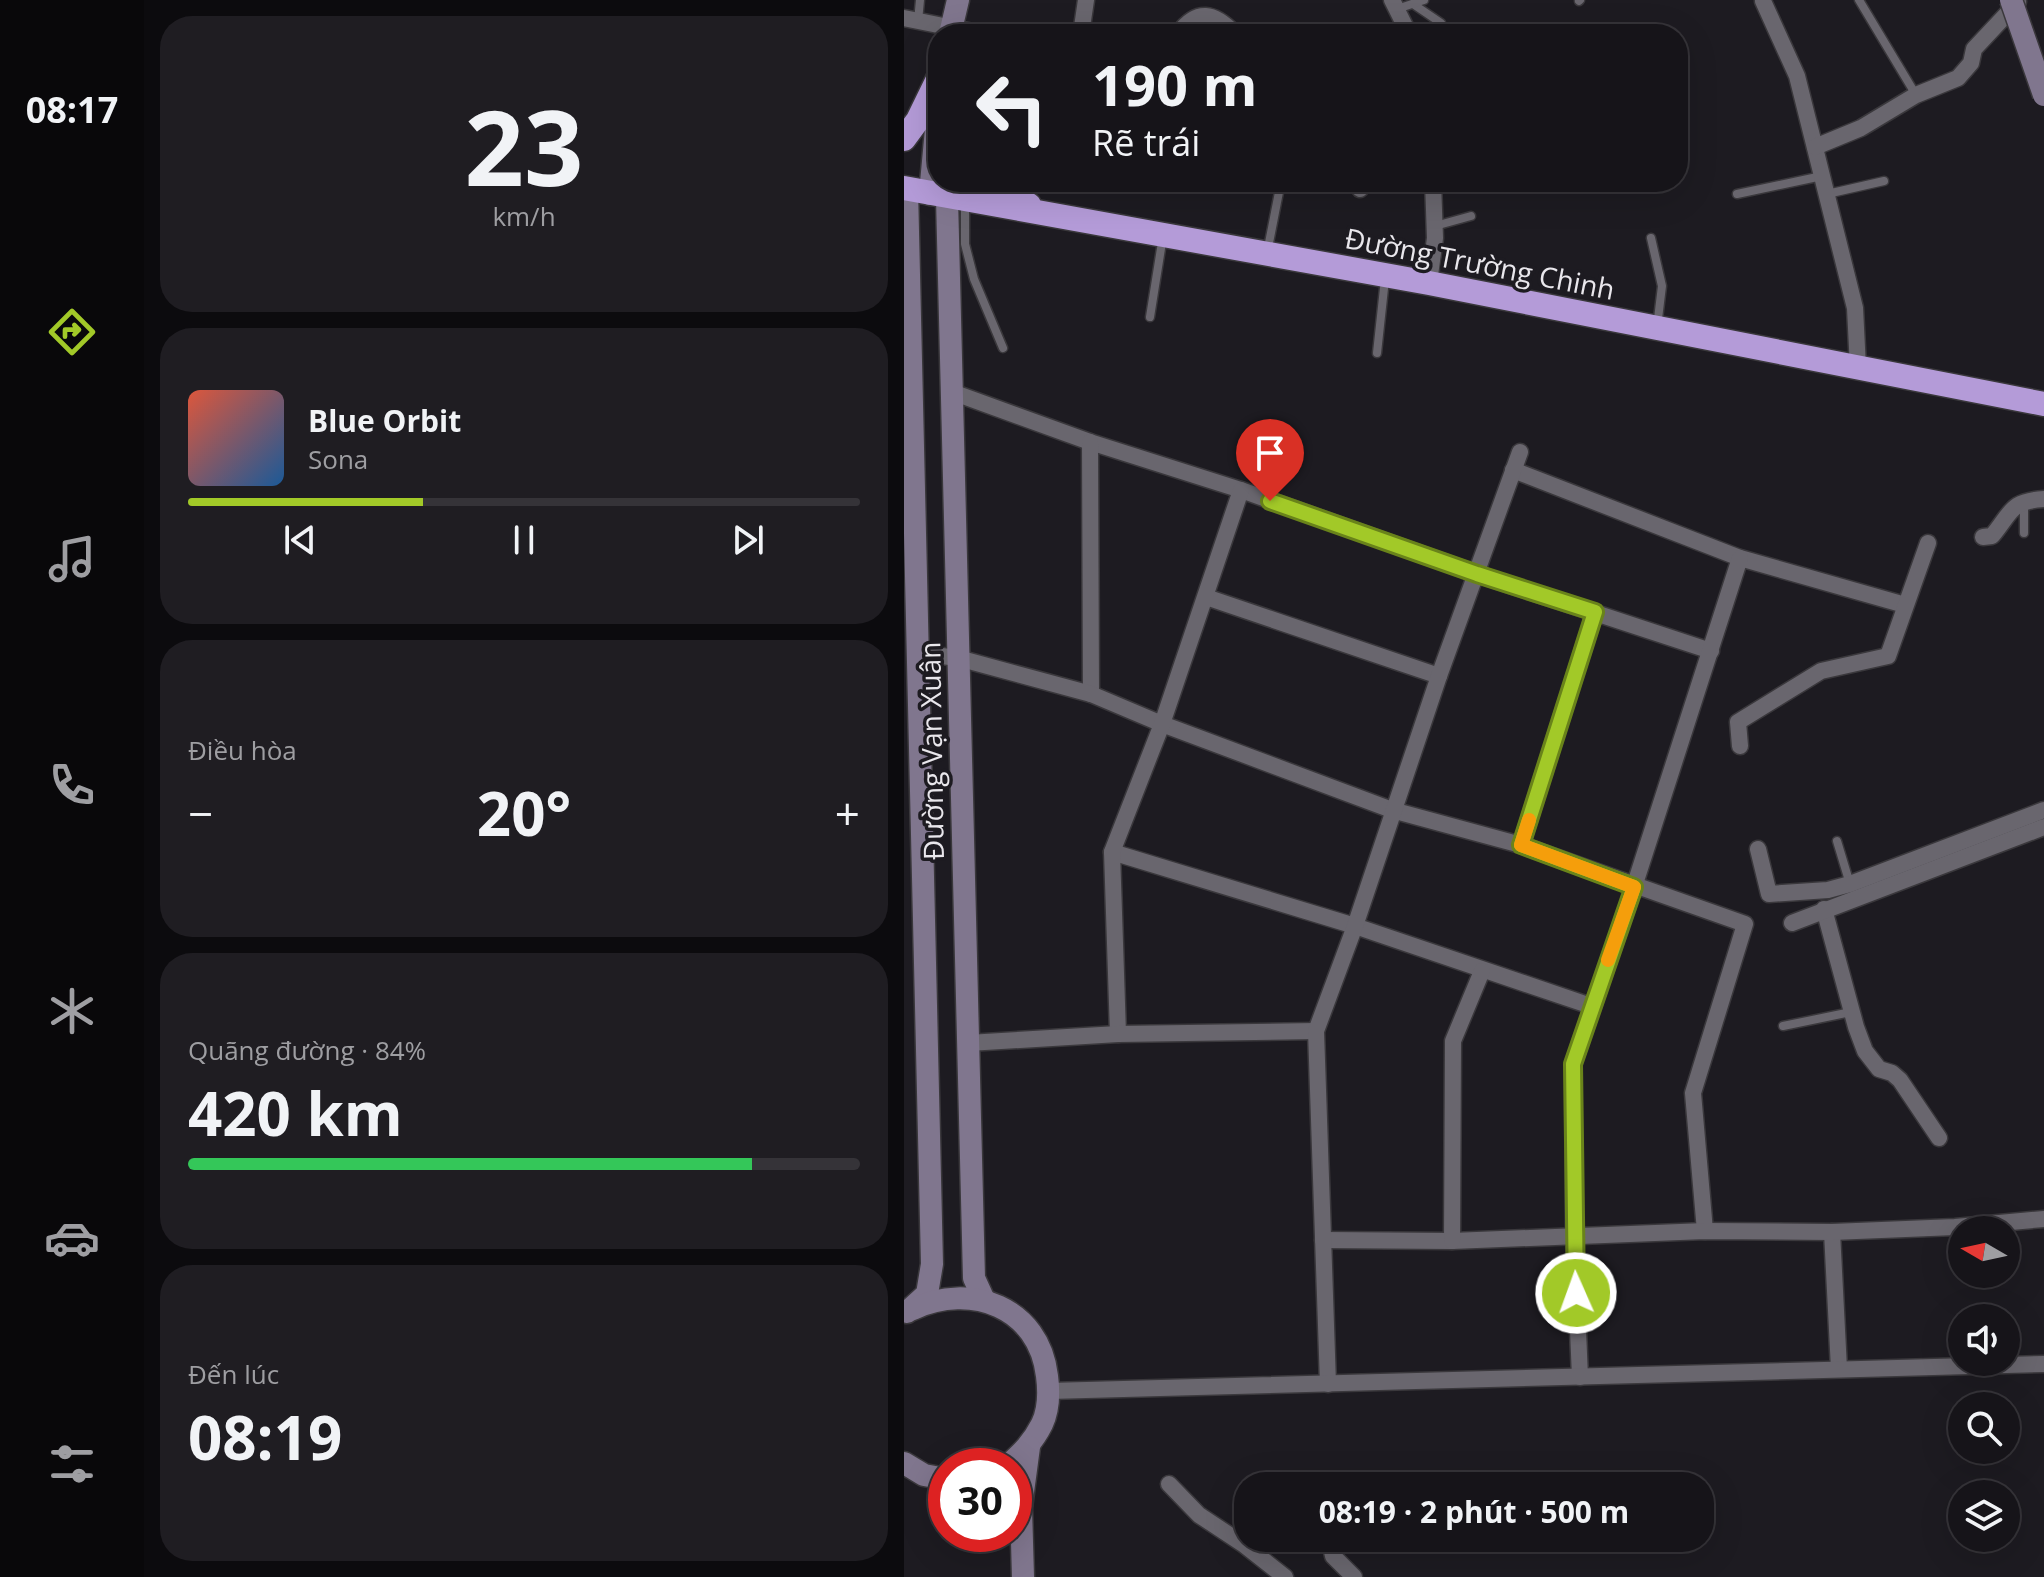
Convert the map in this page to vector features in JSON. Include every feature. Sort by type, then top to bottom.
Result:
[{"type":"highway","points":[[904,139],[928,100]]},
{"type":"highway","points":[[1007,192],[1049,215]]},
{"type":"highway","name":"Đường Trường Chinh","points":[[931,194],[1429,283],[2044,404]]},
{"type":"street","points":[[952,24],[958,0]]},
{"type":"street","points":[[1082,24],[1086,0]]},
{"type":"street","points":[[2011,0],[2044,95]]},
{"type":"street","points":[[1815,147],[1861,128],[1916,95],[1958,78],[1971,63],[1974,49],[2020,0]]},
{"type":"street","points":[[1763,1],[1797,76],[1823,176],[1855,308],[1858,368]]},
{"type":"street","points":[[1397,3],[1405,24]]},
{"type":"street","points":[[1185,24],[1198,16],[1207,16],[1225,24]]},
{"type":"street","points":[[1429,283],[1434,226],[1432,192]]},
{"type":"street","name":"Đường Vạn Xuân","points":[[931,194],[952,392],[974,1278],[984,1300]]},
{"type":"street","name":"Đường Vạn Xuân","points":[[906,1313],[927,1294],[932,1264],[917,653],[931,194]]},
{"type":"street","points":[[952,392],[1090,442],[1241,490],[1477,574],[1711,651]]},
{"type":"street","points":[[1090,442],[1091,694]]},
{"type":"street","points":[[1328,1384],[1316,1031],[1520,452]]},
{"type":"street","points":[[1513,470],[1740,558],[1905,605]]},
{"type":"street","points":[[1118,1034],[1112,852],[1162,724],[1241,490]]},
{"type":"street","points":[[1983,537],[1992,536],[2020,501],[2037,499]]},
{"type":"street","points":[[1740,746],[1738,722],[1770,701],[1821,671],[1888,656],[1928,543]]},
{"type":"street","points":[[1580,1377],[1574,1237],[1573,1064],[1634,887],[1740,558]]},
{"type":"street","points":[[1206,597],[1439,676]]},
{"type":"street","points":[[1521,845],[1595,612]]},
{"type":"street","points":[[917,653],[958,658],[1091,694],[1162,724],[1392,810],[1521,845],[1745,924],[1693,1093],[1705,1231]]},
{"type":"street","points":[[1758,849],[1769,894],[1828,890],[2044,810]]},
{"type":"street","points":[[1792,923],[2044,827]]},
{"type":"street","points":[[1112,852],[1355,926],[1591,1006]]},
{"type":"street","points":[[1824,909],[1856,1027],[1871,1061],[1900,1080],[1939,1138]]},
{"type":"street","points":[[1452,1241],[1453,1041],[1482,971]]},
{"type":"street","points":[[968,1043],[1118,1034],[1316,1031]]},
{"type":"street","points":[[1323,1240],[1452,1241],[1705,1231],[1832,1232],[1955,1227],[2044,1219]]},
{"type":"street","points":[[1832,1232],[1839,1369]]},
{"type":"street","points":[[906,1313],[931,1300],[958,1296],[984,1300],[1011,1314],[1032,1335],[1045,1362],[1049,1391],[1044,1421],[1029,1447],[1021,1507],[1023,1577]]},
{"type":"street","points":[[1049,1391],[2044,1364]]},
{"type":"street","points":[[904,1463],[928,1476]]},
{"type":"street","points":[[1169,1484],[1199,1515],[1285,1577]]},
{"type":"street","points":[[1332,1552],[1354,1577]]},
{"type":"lane","points":[[911,20],[920,0]]},
{"type":"lane","points":[[1397,3],[1424,0]]},
{"type":"lane","points":[[1859,0],[1916,95]]},
{"type":"lane","points":[[1397,3],[1441,23]]},
{"type":"lane","points":[[1737,194],[1823,176]]},
{"type":"lane","points":[[1827,194],[1884,181]]},
{"type":"lane","points":[[1267,254],[1279,192]]},
{"type":"lane","points":[[931,194],[965,244],[974,279],[1003,348]]},
{"type":"lane","points":[[1434,226],[1471,216]]},
{"type":"lane","points":[[1150,317],[1163,235]]},
{"type":"lane","points":[[1651,238],[1662,286],[1656,327]]},
{"type":"lane","points":[[1377,353],[1385,275]]},
{"type":"lane","points":[[2024,533],[2024,506],[2037,499]]},
{"type":"lane","points":[[1837,841],[1850,884]]},
{"type":"lane","points":[[1783,1026],[1852,1012]]},
{"type":"slow traffic","points":[[1529,820],[1521,845],[1634,887],[1608,960]]},
{"type":"route","points":[[1270,501],[1595,612],[1521,845],[1634,887],[1573,1064],[1576,1293]]}]
